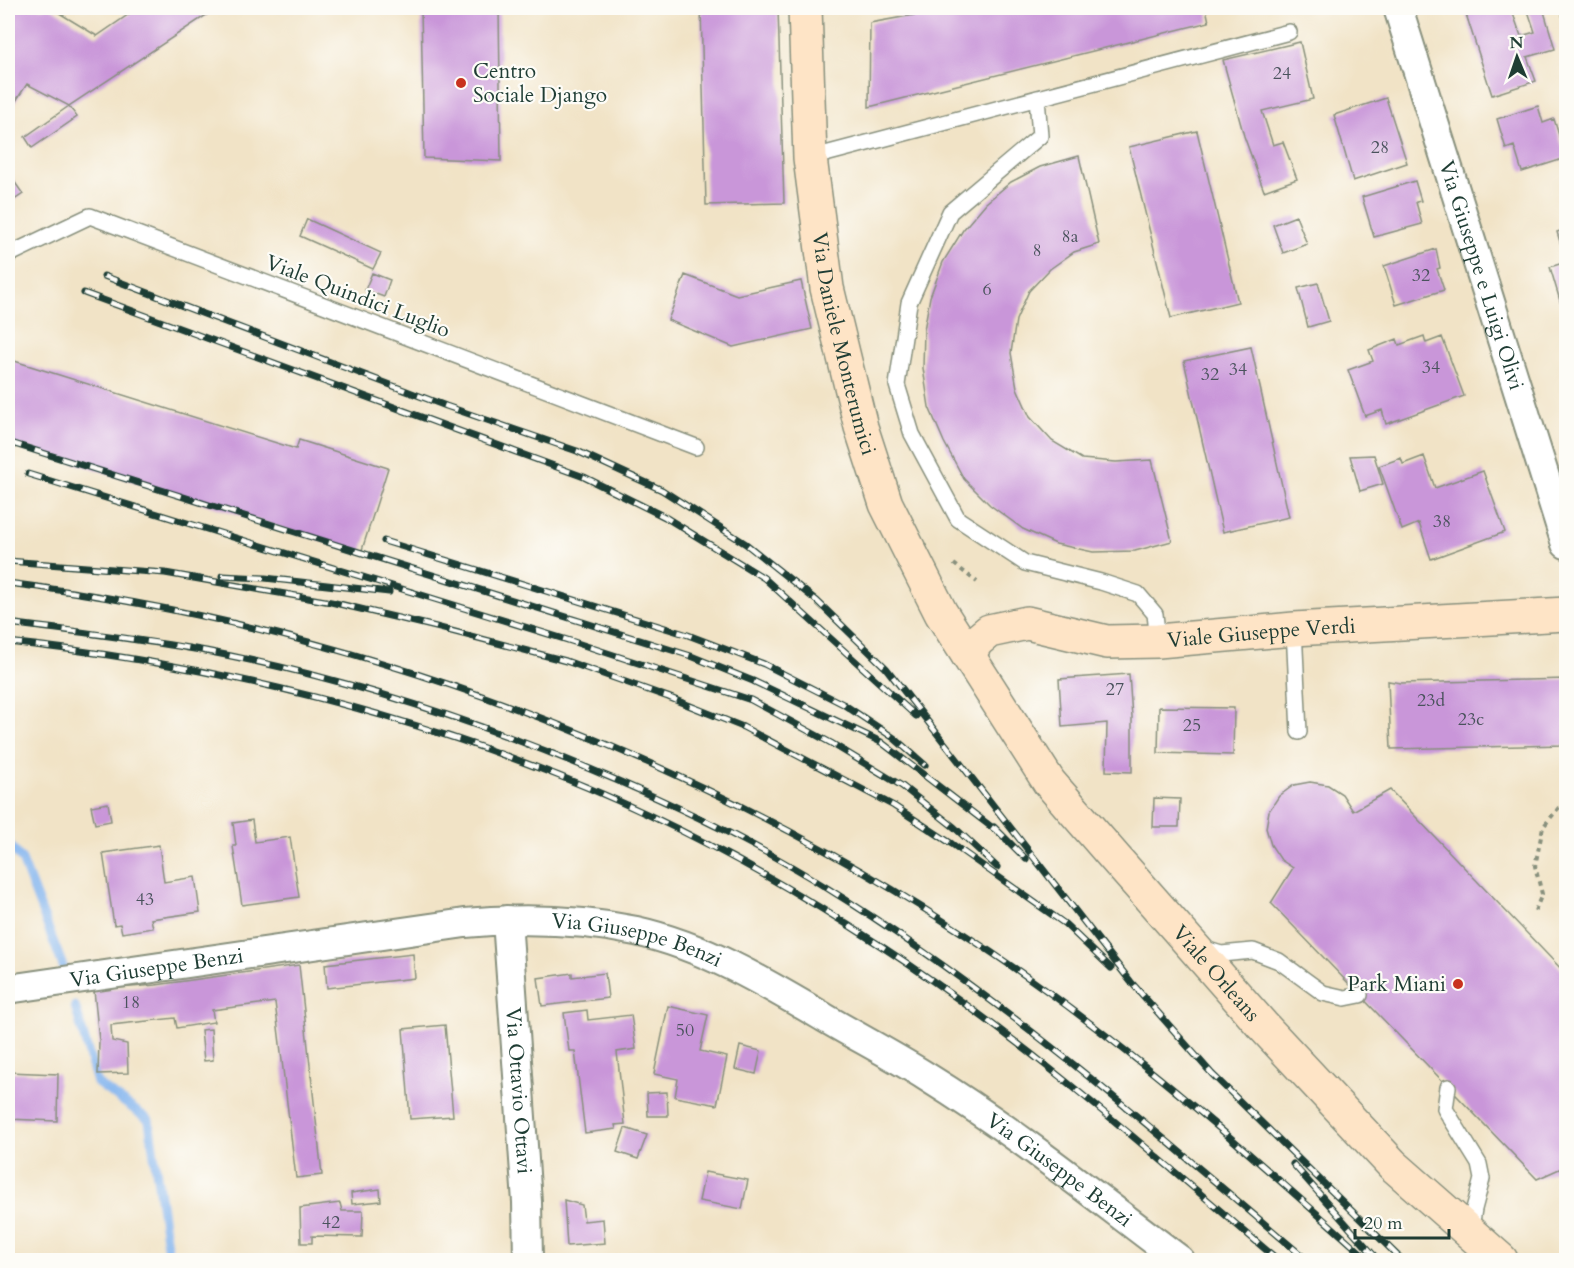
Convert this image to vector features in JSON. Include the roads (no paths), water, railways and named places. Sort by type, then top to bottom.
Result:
[{"type":"street","name":"Via Daniele Monterumici","points":[[805,8],[810,158],[827,288],[865,438],[886,504],[941,613],[968,655]]},
{"type":"street","name":"Via Giuseppe e Luigi Olivi","points":[[1398,8],[1566,544]]},
{"type":"street","name":"Viale Giuseppe Verdi","points":[[968,655],[977,641],[989,631],[1027,623],[1107,642],[1158,641],[1294,629],[1566,614]]},
{"type":"street","name":"Viale Orleans","points":[[968,655],[1049,782],[1191,945],[1393,1166],[1501,1260]]},
{"type":"street","name":"Via Ottavio Ottavi","points":[[507,920],[527,1203],[528,1260]]},
{"type":"street","name":"Via Giuseppe Benzi","points":[[8,989],[465,923],[562,920],[639,932],[697,951],[734,968],[783,993],[927,1077],[1019,1139],[1180,1260]]},
{"type":"lane","points":[[810,158],[1288,32]]},
{"type":"lane","points":[[1037,98],[1040,136],[950,212],[909,303],[897,385],[912,434],[958,519],[1025,563],[1138,594],[1155,614],[1158,641]]},
{"type":"lane","name":"Viale Quindici Luglio","points":[[8,255],[90,216],[696,447]]},
{"type":"lane","points":[[1294,629],[1299,732]]},
{"type":"lane","points":[[1191,945],[1221,954],[1252,951],[1279,961],[1323,993],[1345,998],[1360,995]]},
{"type":"lane","points":[[1448,1087],[1445,1109],[1479,1164],[1482,1179],[1470,1234]]},
{"type":"waterway","points":[[8,843],[22,860],[66,974]]},
{"type":"waterway","points":[[75,1006],[97,1083],[149,1120],[169,1260]]},
{"type":"railway","points":[[104,276],[446,406],[577,451],[662,490],[746,544],[817,601],[886,668],[1131,982],[1212,1074],[1402,1260]]},
{"type":"railway","points":[[84,293],[584,477],[665,517],[764,578],[916,716]]},
{"type":"railway","points":[[8,442],[691,656],[753,681],[881,742],[998,832]]},
{"type":"railway","points":[[28,474],[574,642],[751,700],[831,743],[902,786],[954,827],[997,867]]},
{"type":"railway","points":[[384,541],[688,635],[764,664],[843,704],[894,738],[925,765]]},
{"type":"railway","points":[[8,561],[165,573],[331,602],[566,661],[668,697],[743,727],[894,806],[1065,924],[1111,968]]},
{"type":"railway","points":[[222,576],[265,578],[389,592]]},
{"type":"railway","points":[[8,583],[147,605],[284,636],[420,675],[553,722],[682,778],[808,841],[930,913],[1047,991],[1172,1088],[1369,1260]]},
{"type":"railway","points":[[8,623],[206,651],[363,689],[465,721],[566,759],[697,817],[827,888],[891,929],[953,973],[1074,1065],[1307,1260]]},
{"type":"railway","points":[[8,642],[75,650],[206,672],[337,703],[465,741],[528,764],[619,801],[665,823],[797,894],[934,981],[1085,1097],[1278,1260]]},
{"type":"railway","points":[[994,827],[1026,859]]},
{"type":"railway","points":[[1293,1164],[1378,1260]]},
{"type":"place","name":"Centro Sociale Django","points":[[461,83]]},
{"type":"place","name":"Park Miani","points":[[1458,984]]}]
